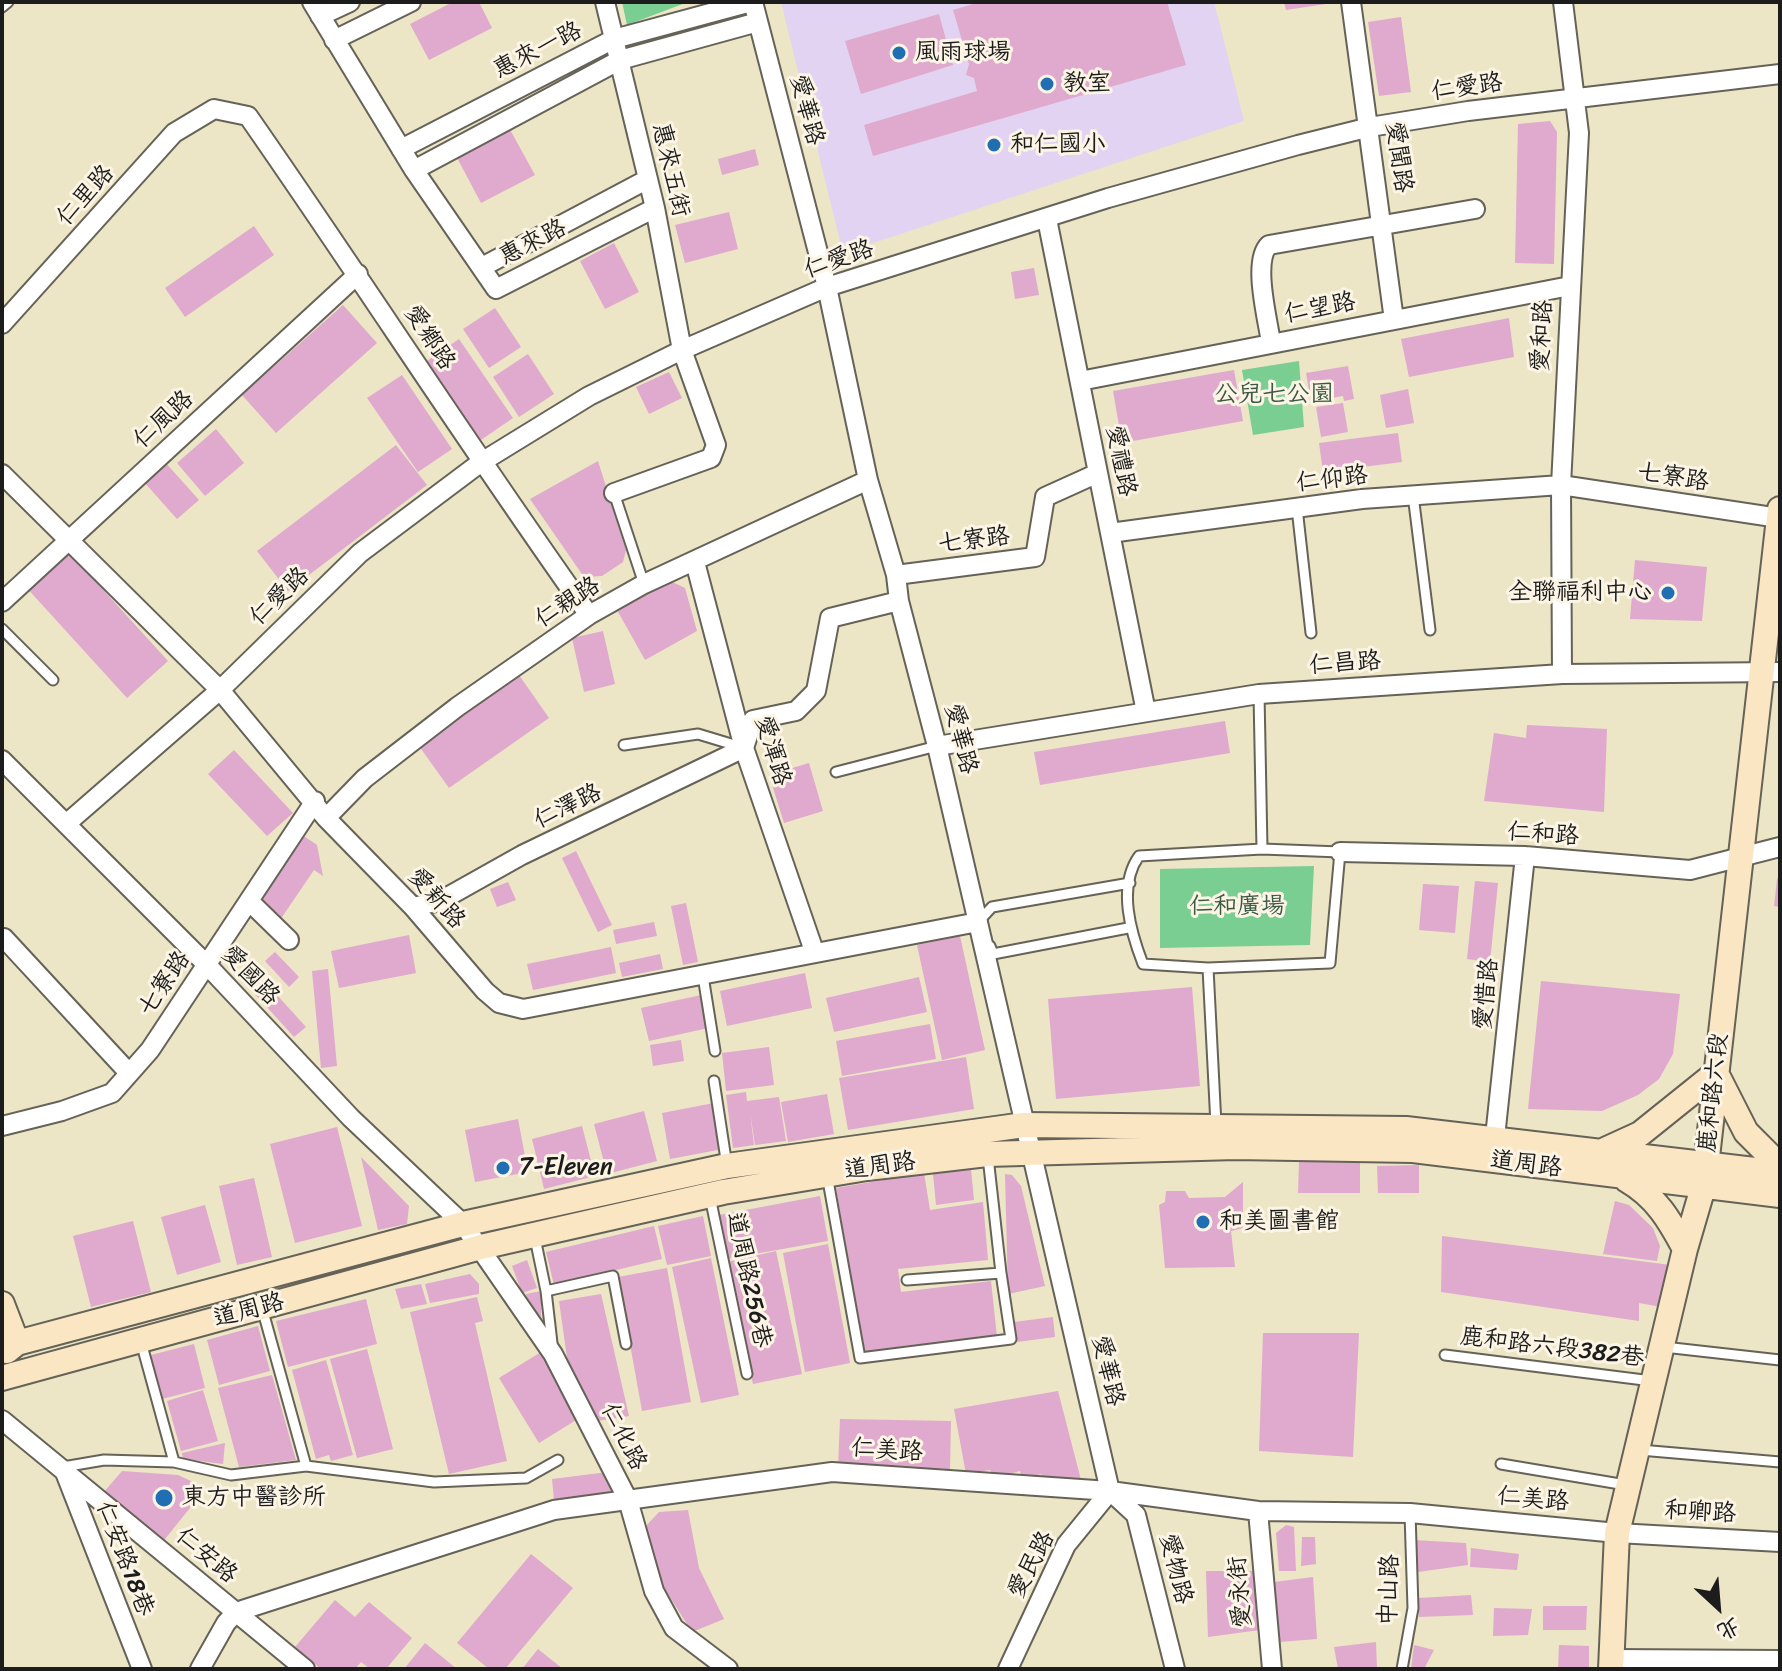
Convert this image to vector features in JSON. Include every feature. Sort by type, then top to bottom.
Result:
[{"type":"main road","name":"鹿和路六段","points":[[1612,1664],[1617,1533],[1706,1174],[1741,858],[1770,672],[1779,513]]},
{"type":"main road","points":[[1604,1150],[1640,1134],[1716,1073],[1746,1132],[1780,1166]]},
{"type":"main road","name":"道周路","points":[[7,1349],[463,1224],[727,1166],[1024,1125],[1406,1129],[1495,1137],[1604,1150],[1780,1195]]},
{"type":"main road","name":"道周路","points":[[2,1378],[481,1247],[710,1195],[827,1175],[987,1154],[1236,1147],[1413,1150],[1621,1177],[1780,1173]]},
{"type":"main road","points":[[1621,1177],[1648,1193],[1667,1215],[1685,1249]]},
{"type":"main road","points":[[2,1304],[7,1349]]},
{"type":"street","points":[[350,2],[316,9],[414,170],[482,267]]},
{"type":"street","points":[[334,40],[411,2]]},
{"type":"street","name":"惠來五街","points":[[605,2],[655,208],[682,350],[716,452],[699,463],[614,493]]},
{"type":"street","name":"惠來一路","points":[[401,149],[614,39],[752,2]]},
{"type":"street","name":"愛華路","points":[[752,2],[827,287],[868,480],[896,575],[899,601],[937,746],[1110,1491]]},
{"type":"street","name":"愛聞路","points":[[1351,2],[1394,320]]},
{"type":"street","name":"愛和路","points":[[1562,674],[1561,485],[1579,133],[1563,2]]},
{"type":"street","name":"惠來一路","points":[[414,170],[620,60],[758,22]]},
{"type":"street","name":"仁愛路","points":[[66,824],[220,690],[360,553],[480,463],[589,396],[682,350],[827,287],[1108,198],[1370,127],[1780,74]]},
{"type":"street","name":"愛鄉路","points":[[214,109],[248,116],[358,274],[480,463],[589,615]]},
{"type":"street","name":"仁里路","points":[[2,324],[174,133],[214,109]]},
{"type":"street","name":"惠來路","points":[[648,179],[482,267],[496,289],[655,208]]},
{"type":"street","points":[[1271,343],[1260,264],[1262,251],[1269,245],[1475,209]]},
{"type":"street","name":"愛禮路","points":[[1047,219],[1146,712]]},
{"type":"street","name":"仁風路","points":[[2,602],[358,274]]},
{"type":"street","name":"仁望路","points":[[1080,381],[1570,286]]},
{"type":"street","name":"七寮路","points":[[896,575],[1035,557],[1045,497],[1098,473]]},
{"type":"street","name":"愛新路","points":[[2,474],[220,690],[326,818],[413,907],[499,1003],[523,1009],[978,922]]},
{"type":"street","name":"仁親路","points":[[326,818],[365,778],[457,707],[589,615],[644,584],[868,480]]},
{"type":"street","name":"仁仰路","points":[[1110,533],[1413,495],[1561,485]]},
{"type":"street","name":"七寮路","points":[[1561,485],[1779,513]]},
{"type":"street","name":"愛渾路","points":[[695,562],[744,748],[814,951]]},
{"type":"street","points":[[744,748],[753,720],[796,711],[816,691],[830,618],[899,601]]},
{"type":"street","name":"仁昌路","points":[[937,746],[1259,694],[1562,674],[1770,672]]},
{"type":"street","name":"仁澤路","points":[[413,907],[440,901],[522,855],[744,748]]},
{"type":"street","name":"愛國路","points":[[2,760],[207,965],[351,1118],[463,1224]]},
{"type":"street","name":"七寮路","points":[[2,1126],[62,1111],[112,1093],[150,1050],[315,801]]},
{"type":"street","name":"仁和路","points":[[1340,852],[1525,856],[1690,870],[1780,847]]},
{"type":"street","name":"愛惜路","points":[[1495,1137],[1525,856]]},
{"type":"street","points":[[249,901],[289,940]]},
{"type":"street","points":[[4,938],[129,1073]]},
{"type":"street","name":"仁化路","points":[[463,1224],[553,1354],[628,1500],[654,1591],[674,1628],[728,1669]]},
{"type":"street","name":"仁安路","points":[[2,1420],[63,1467],[305,1669]]},
{"type":"street","name":"仁安路18巷","points":[[63,1467],[142,1669]]},
{"type":"street","name":"仁美路","points":[[236,1612],[554,1510],[832,1472],[1110,1491],[1258,1511],[1410,1513],[1617,1533]]},
{"type":"street","name":"愛民路","points":[[1008,1669],[1066,1545],[1110,1491]]},
{"type":"street","name":"愛物路","points":[[1110,1491],[1136,1515],[1175,1669]]},
{"type":"street","name":"愛永街","points":[[1258,1511],[1272,1669]]},
{"type":"street","name":"和卿路","points":[[1617,1533],[1780,1542]]},
{"type":"street","points":[[200,1669],[236,1612]]},
{"type":"street","points":[[1612,1664],[1780,1660]]},
{"type":"lane","points":[[2,7],[8,2]]},
{"type":"lane","points":[[614,493],[644,584]]},
{"type":"lane","points":[[1413,495],[1430,630]]},
{"type":"lane","points":[[1297,508],[1311,633]]},
{"type":"lane","points":[[2,629],[53,680]]},
{"type":"lane","points":[[1259,694],[1262,849]]},
{"type":"lane","points":[[624,745],[698,734],[744,748]]},
{"type":"lane","points":[[836,772],[937,746]]},
{"type":"lane","points":[[1262,849],[1340,852],[1330,963],[1208,968],[1143,964],[1128,928],[1132,865],[1139,856],[1262,849]]},
{"type":"lane","points":[[1128,928],[993,954],[978,922],[992,907],[1130,883]]},
{"type":"lane","points":[[1208,968],[1216,1126]]},
{"type":"lane","points":[[703,976],[715,1051]]},
{"type":"lane","points":[[714,1081],[727,1166]]},
{"type":"lane","points":[[827,1175],[860,1358],[1011,1339],[987,1154]]},
{"type":"lane","name":"道周路256巷","points":[[710,1195],[747,1374]]},
{"type":"lane","points":[[534,1235],[546,1291],[553,1354]]},
{"type":"lane","points":[[907,1280],[1001,1273]]},
{"type":"lane","points":[[546,1291],[613,1276],[626,1344]]},
{"type":"lane","points":[[262,1307],[306,1466]]},
{"type":"lane","points":[[140,1341],[174,1462]]},
{"type":"lane","points":[[1662,1347],[1780,1360]]},
{"type":"lane","name":"鹿和路六段382巷","points":[[1445,1355],[1654,1381]]},
{"type":"lane","points":[[1638,1449],[1780,1462]]},
{"type":"lane","points":[[63,1467],[104,1460],[174,1462],[231,1475],[306,1466],[434,1482],[526,1478],[558,1460]]},
{"type":"lane","points":[[1501,1464],[1629,1485]]},
{"type":"lane","name":"中山路","points":[[1402,1669],[1413,1608],[1410,1513]]},
{"type":"shaded area","name":"和仁國小","points":[[781,2],[1214,2],[1244,121],[843,253]]},
{"type":"green space","points":[[622,2],[688,2],[627,25]]},
{"type":"green space","name":"公兒七公園","points":[[1299,361],[1304,427],[1253,435],[1242,370]]},
{"type":"green space","name":"仁和廣場","points":[[1314,866],[1310,945],[1160,948],[1160,869]]},
{"type":"building","points":[[453,2],[479,2],[492,28],[429,60],[410,24]]},
{"type":"building","name":"教室","points":[[980,2],[1167,2],[1186,65],[873,156],[864,125],[977,91],[974,78],[966,75],[969,64],[953,10]]},
{"type":"building","points":[[1284,2],[1326,2],[1326,4],[1286,10]]},
{"type":"building","name":"風雨球場","points":[[939,14],[953,65],[861,94],[845,41]]},
{"type":"building","points":[[1401,17],[1411,92],[1379,96],[1368,22]]},
{"type":"building","points":[[1550,121],[1557,132],[1554,264],[1515,263],[1518,124]]},
{"type":"building","points":[[508,126],[535,175],[481,203],[455,154]]},
{"type":"building","points":[[755,149],[759,165],[722,175],[718,159]]},
{"type":"building","points":[[729,212],[738,249],[685,263],[675,225]]},
{"type":"building","points":[[254,226],[274,255],[185,317],[165,288]]},
{"type":"building","points":[[614,243],[639,292],[605,309],[580,261]]},
{"type":"building","points":[[1034,268],[1039,295],[1015,299],[1011,272]]},
{"type":"building","points":[[343,305],[377,343],[276,433],[242,395]]},
{"type":"building","points":[[495,308],[521,347],[489,368],[463,329]]},
{"type":"building","points":[[1509,318],[1514,357],[1409,377],[1401,339]]},
{"type":"building","points":[[459,339],[513,418],[478,442],[424,363]]},
{"type":"building","points":[[528,354],[554,394],[519,417],[493,377]]},
{"type":"building","points":[[1348,366],[1354,399],[1344,401],[1343,396],[1311,402],[1306,373]]},
{"type":"building","points":[[1234,370],[1243,421],[1122,443],[1113,391]]},
{"type":"building","points":[[669,372],[682,398],[649,414],[636,387]]},
{"type":"building","points":[[402,375],[452,449],[418,472],[367,398]]},
{"type":"building","points":[[1408,389],[1414,423],[1386,428],[1380,395]]},
{"type":"building","points":[[1343,403],[1348,432],[1321,437],[1316,407]]},
{"type":"building","points":[[216,429],[244,463],[205,496],[177,463]]},
{"type":"building","points":[[1398,433],[1402,462],[1323,472],[1319,443]]},
{"type":"building","points":[[396,445],[427,485],[288,591],[257,551]]},
{"type":"building","points":[[598,461],[626,550],[623,562],[602,576],[584,577],[530,499]]},
{"type":"building","points":[[165,462],[199,500],[177,519],[144,482]]},
{"type":"building","points":[[66,549],[168,661],[127,698],[25,586]]},
{"type":"building","name":"全聯福利中心","points":[[1635,560],[1707,567],[1702,621],[1630,619]]},
{"type":"building","points":[[668,580],[685,588],[697,631],[645,660],[617,610]]},
{"type":"building","points":[[603,631],[615,684],[584,692],[572,638]]},
{"type":"building","points":[[519,675],[549,718],[449,788],[419,746]]},
{"type":"building","points":[[1225,721],[1230,753],[1040,785],[1034,752]]},
{"type":"building","points":[[1527,725],[1607,729],[1604,812],[1484,801],[1494,733],[1526,738]]},
{"type":"building","points":[[234,750],[293,813],[267,836],[208,774]]},
{"type":"building","points":[[809,763],[823,811],[784,823],[769,775]]},
{"type":"building","points":[[301,834],[317,845],[323,876],[314,870],[280,920],[254,902]]},
{"type":"building","points":[[576,851],[612,925],[598,932],[562,858]]},
{"type":"building","points":[[1780,875],[1780,907],[1774,906]]},
{"type":"building","points":[[1475,881],[1498,883],[1490,962],[1467,959]]},
{"type":"building","points":[[508,882],[516,900],[497,907],[490,889]]},
{"type":"building","points":[[1423,884],[1459,886],[1455,933],[1419,930]]},
{"type":"building","points":[[686,903],[698,962],[683,965],[671,906]]},
{"type":"building","points":[[654,922],[657,936],[616,944],[613,930]]},
{"type":"building","points":[[409,935],[416,973],[339,988],[331,951]]},
{"type":"building","points":[[960,936],[985,1050],[942,1060],[917,945]]},
{"type":"building","points":[[611,947],[616,973],[533,990],[527,964]]},
{"type":"building","points":[[275,952],[299,977],[289,987],[265,961]]},
{"type":"building","points":[[660,954],[663,969],[622,977],[619,963]]},
{"type":"building","points":[[328,969],[337,1066],[321,1068],[312,971]]},
{"type":"building","points":[[257,973],[306,1027],[294,1037],[246,984]]},
{"type":"building","points":[[805,973],[812,1008],[727,1026],[720,991]]},
{"type":"building","points":[[919,977],[927,1012],[834,1032],[826,998]]},
{"type":"building","points":[[1541,981],[1680,994],[1673,1054],[1659,1079],[1638,1095],[1602,1111],[1528,1109]]},
{"type":"building","points":[[1192,987],[1200,1086],[1056,1099],[1048,999]]},
{"type":"building","points":[[706,994],[713,1027],[649,1041],[641,1008]]},
{"type":"building","points":[[930,1024],[936,1059],[842,1076],[836,1041]]},
{"type":"building","points":[[681,1040],[684,1061],[653,1066],[650,1045]]},
{"type":"building","points":[[769,1047],[774,1085],[726,1091],[722,1053]]},
{"type":"building","points":[[966,1057],[974,1109],[848,1130],[839,1078]]},
{"type":"building","points":[[746,1092],[747,1101],[779,1097],[786,1141],[755,1145],[750,1112],[754,1145],[733,1148],[726,1095]]},
{"type":"building","points":[[827,1094],[834,1134],[788,1142],[781,1102]]},
{"type":"building","points":[[714,1103],[723,1149],[670,1159],[662,1113]]},
{"type":"building","points":[[644,1111],[657,1161],[607,1174],[594,1124]]},
{"type":"building","points":[[518,1119],[528,1172],[475,1182],[465,1130]]},
{"type":"building","points":[[582,1126],[595,1176],[544,1189],[532,1139]]},
{"type":"building","points":[[337,1127],[362,1226],[295,1243],[270,1144]]},
{"type":"building","points":[[361,1157],[409,1206],[407,1224],[378,1230]]},
{"type":"building","points":[[1299,1162],[1360,1162],[1360,1193],[1298,1193]]},
{"type":"building","points":[[1419,1165],[1419,1193],[1378,1193],[1377,1166]]},
{"type":"building","points":[[971,1169],[974,1200],[936,1205],[933,1174]]},
{"type":"building","points":[[924,1173],[930,1210],[983,1202],[988,1260],[898,1269],[901,1292],[991,1281],[997,1337],[864,1354],[836,1188]]},
{"type":"building","points":[[1005,1174],[1012,1175],[1021,1186],[1045,1286],[1008,1294]]},
{"type":"building","points":[[254,1178],[272,1257],[237,1265],[219,1186]]},
{"type":"building","name":"和美圖書館","points":[[1243,1182],[1243,1228],[1231,1231],[1235,1267],[1165,1268],[1159,1205],[1165,1202],[1166,1191],[1185,1191],[1189,1198],[1225,1197]]},
{"type":"building","points":[[820,1196],[828,1241],[726,1259],[719,1215]]},
{"type":"building","points":[[1615,1201],[1629,1205],[1653,1228],[1660,1246],[1657,1261],[1603,1254]]},
{"type":"building","points":[[205,1205],[221,1262],[177,1275],[161,1217]]},
{"type":"building","points":[[703,1216],[711,1256],[667,1265],[658,1226]]},
{"type":"building","points":[[133,1221],[151,1292],[91,1307],[73,1236]]},
{"type":"building","points":[[654,1226],[662,1259],[554,1285],[546,1252]]},
{"type":"building","points":[[1442,1236],[1671,1265],[1662,1307],[1639,1303],[1639,1321],[1441,1292]]},
{"type":"building","points":[[828,1244],[850,1363],[805,1372],[783,1253]]},
{"type":"building","points":[[776,1251],[802,1374],[753,1384],[727,1262]]},
{"type":"building","points":[[711,1258],[739,1395],[701,1403],[672,1267]]},
{"type":"building","points":[[527,1260],[537,1288],[522,1293],[512,1266]]},
{"type":"building","points":[[667,1268],[691,1402],[642,1411],[618,1277]]},
{"type":"building","points":[[470,1274],[479,1284],[479,1294],[430,1303],[425,1284]]},
{"type":"building","points":[[421,1284],[427,1304],[401,1309],[395,1289]]},
{"type":"building","points":[[541,1291],[541,1317],[529,1305],[526,1294]]},
{"type":"building","points":[[601,1294],[629,1416],[597,1421],[569,1372],[559,1301]]},
{"type":"building","points":[[477,1297],[483,1321],[475,1323],[507,1461],[449,1474],[410,1312]]},
{"type":"building","points":[[366,1299],[377,1344],[288,1367],[276,1321]]},
{"type":"building","points":[[1053,1317],[1055,1337],[1017,1342],[1014,1322]]},
{"type":"building","points":[[258,1326],[270,1371],[219,1385],[207,1340]]},
{"type":"building","points":[[1263,1333],[1359,1333],[1353,1457],[1259,1451]]},
{"type":"building","points":[[194,1344],[205,1388],[162,1399],[151,1355]]},
{"type":"building","points":[[367,1349],[393,1449],[357,1458],[330,1359]]},
{"type":"building","points":[[541,1352],[581,1417],[539,1443],[499,1378]]},
{"type":"building","points":[[326,1360],[353,1455],[331,1461],[329,1455],[316,1459],[292,1370]]},
{"type":"building","points":[[272,1375],[296,1460],[239,1467],[218,1388]]},
{"type":"building","points":[[203,1390],[218,1441],[181,1451],[167,1401]]},
{"type":"building","points":[[1058,1391],[1081,1480],[1045,1482],[1041,1474],[1022,1479],[1020,1471],[995,1478],[990,1470],[966,1474],[954,1409]]},
{"type":"building","points":[[840,1419],[951,1421],[950,1470],[838,1468]]},
{"type":"building","points":[[225,1443],[223,1464],[183,1459],[182,1453]]},
{"type":"building","points":[[122,1471],[178,1475],[206,1488],[161,1544],[103,1493]]},
{"type":"building","points":[[608,1472],[611,1492],[554,1500],[552,1479]]},
{"type":"building","points":[[688,1510],[699,1568],[724,1619],[692,1632],[661,1583],[645,1527],[659,1512]]},
{"type":"building","points":[[1286,1525],[1294,1527],[1296,1571],[1279,1571],[1276,1533]]},
{"type":"building","points":[[1302,1537],[1315,1537],[1316,1564],[1301,1566]]},
{"type":"building","points":[[1413,1540],[1466,1543],[1468,1565],[1418,1572]]},
{"type":"building","points":[[1471,1548],[1519,1554],[1517,1570],[1470,1567]]},
{"type":"building","points":[[531,1554],[573,1588],[505,1669],[489,1669],[457,1643]]},
{"type":"building","points":[[1206,1571],[1256,1571],[1260,1630],[1208,1637]]},
{"type":"building","points":[[1313,1577],[1317,1639],[1279,1642],[1274,1582]]},
{"type":"building","points":[[1471,1595],[1473,1615],[1419,1617],[1418,1598]]},
{"type":"building","points":[[335,1600],[355,1617],[369,1602],[412,1638],[386,1669],[370,1669],[361,1662],[355,1669],[321,1669],[295,1647]]},
{"type":"building","points":[[1543,1606],[1587,1606],[1586,1630],[1543,1630]]},
{"type":"building","points":[[1494,1608],[1532,1609],[1528,1635],[1493,1636]]},
{"type":"building","points":[[1376,1642],[1377,1669],[1338,1669],[1334,1647]]},
{"type":"building","points":[[425,1643],[457,1669],[404,1669]]},
{"type":"building","points":[[1414,1645],[1434,1650],[1424,1669],[1411,1669]]},
{"type":"building","points":[[1559,1645],[1589,1646],[1589,1669],[1558,1669]]},
{"type":"building","points":[[538,1649],[563,1669],[522,1669]]},
{"type":"place","name":"風雨球場","points":[[899,53]]},
{"type":"place","name":"教室","points":[[1047,84]]},
{"type":"place","name":"和仁國小","points":[[994,145]]},
{"type":"place","name":"全聯福利中心","points":[[1668,593]]},
{"type":"place","name":"7-Eleven","points":[[503,1168]]},
{"type":"place","name":"和美圖書館","points":[[1203,1222]]},
{"type":"place","name":"東方中醫診所","points":[[164,1498]]}]
